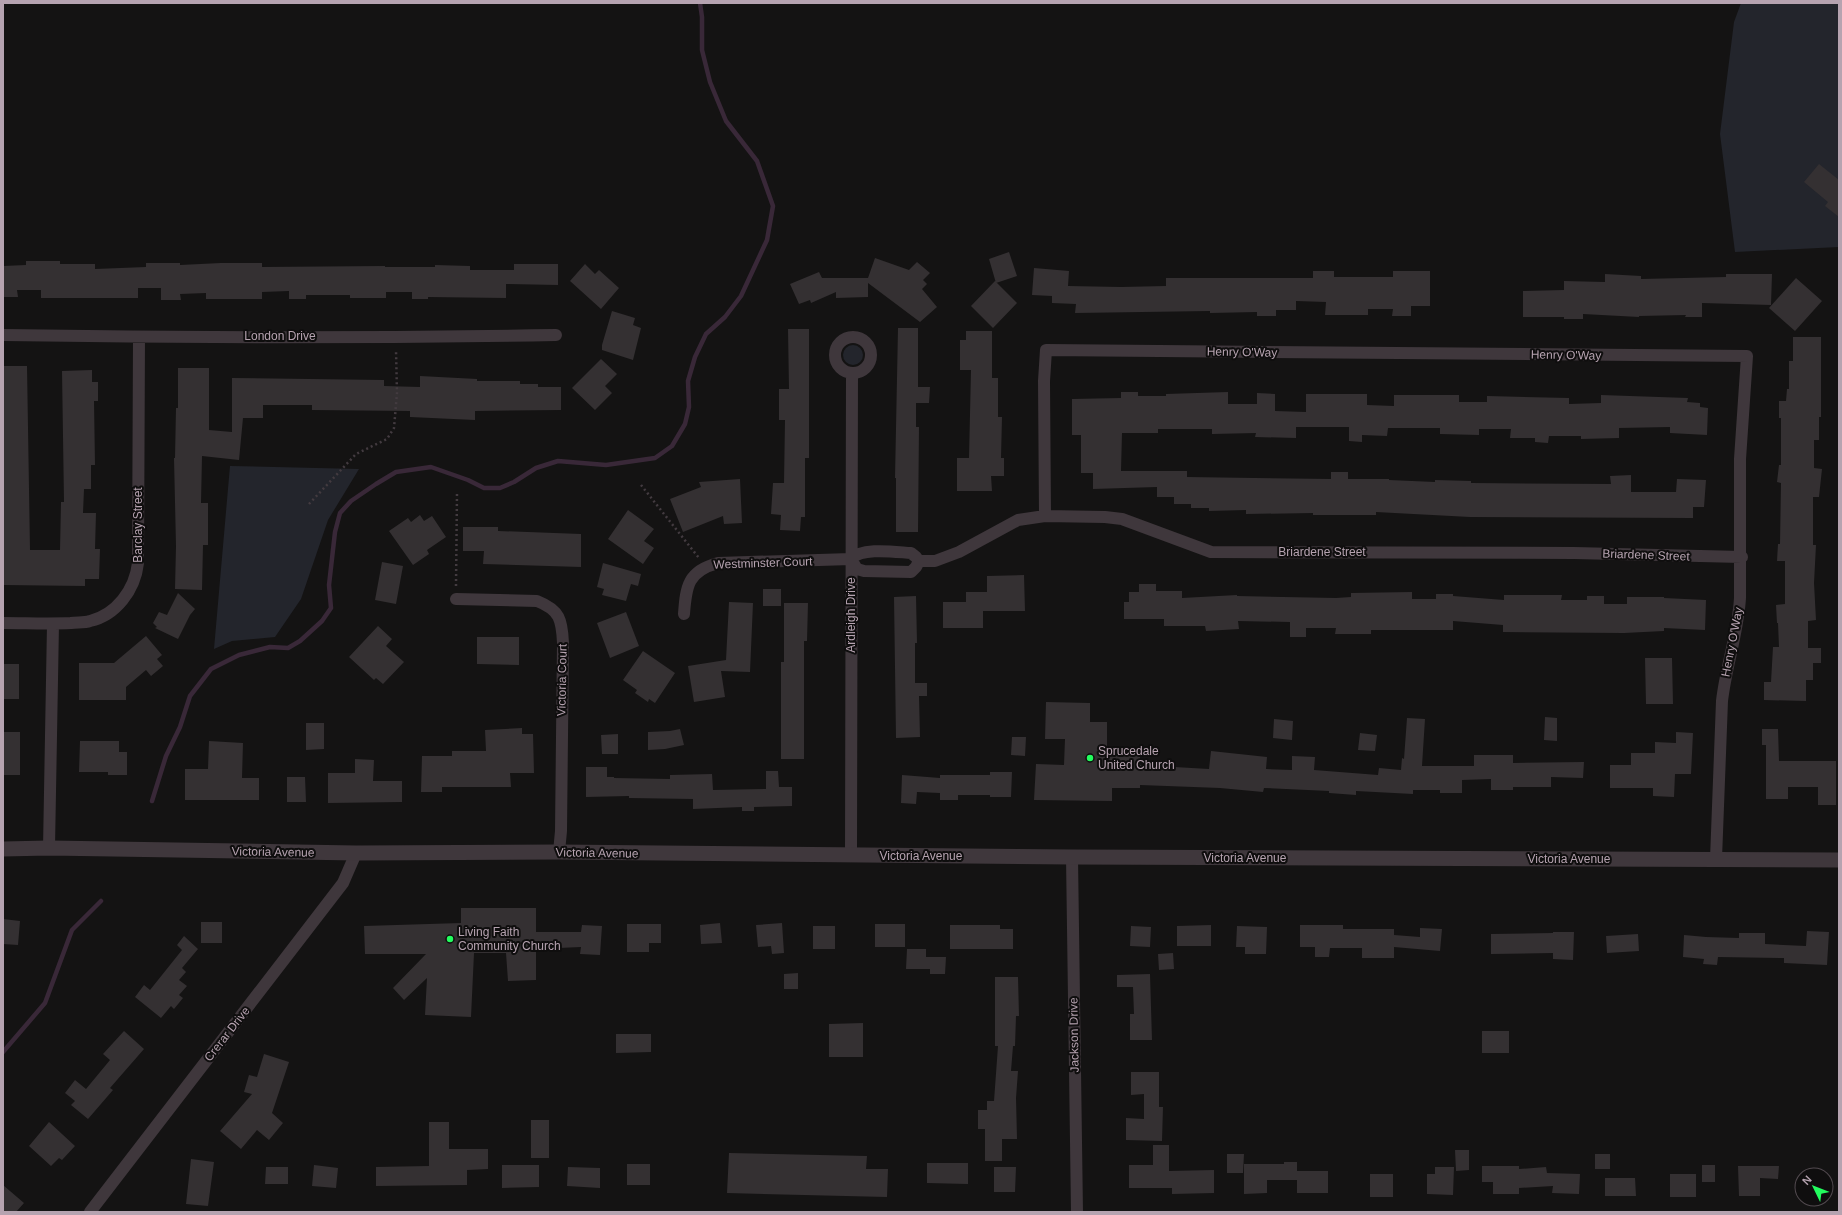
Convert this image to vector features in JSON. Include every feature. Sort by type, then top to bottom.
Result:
[{"type":"street","name":"London Drive","points":[[3,335],[138,337],[395,337],[556,334]]},
{"type":"street","name":"Barclay Street","points":[[53,624],[89,622],[113,610],[127,595],[137,573],[138,337]]},
{"type":"street","name":"Henry O'Way","points":[[1045,516],[1044,381],[1046,350],[1747,356],[1740,459],[1742,557],[1739,618],[1722,701],[1716,859]]},
{"type":"street","name":"Ardleigh Drive","points":[[851,856],[852,374]]},
{"type":"street","name":"Briardene Street","points":[[919,561],[935,560],[959,552],[1018,520],[1045,516],[1105,517],[1122,519],[1211,552],[1574,553],[1742,557]]},
{"type":"street","points":[[866,552],[911,553],[919,561],[911,572],[864,571],[858,569],[851,559],[855,554],[866,552]]},
{"type":"street","name":"Westminster Court","points":[[684,614],[686,590],[693,576],[705,566],[718,563],[851,559]]},
{"type":"street","name":"Victoria Court","points":[[456,599],[537,601],[547,605],[556,612],[561,621],[563,643],[561,831],[559,852]]},
{"type":"street","points":[[3,623],[53,624],[49,848]]},
{"type":"street","name":"Victoria Avenue","points":[[3,849],[49,848],[356,853],[559,852],[851,856],[1839,860]]},
{"type":"street","name":"Crerar Drive","points":[[90,1212],[343,883],[356,853]]},
{"type":"street","name":"Jackson Drive","points":[[1072,857],[1077,1212]]},
{"type":"path","points":[[309,504],[356,454],[387,439],[394,428],[397,393],[395,337]]},
{"type":"path","points":[[641,485],[705,566]]},
{"type":"path","points":[[456,599],[457,493]]},
{"type":"shaded area","points":[[1741,3],[1839,3],[1839,247],[1735,252],[1720,134],[1734,22]]},
{"type":"shaded area","points":[[849,345],[857,345],[863,351],[863,359],[857,365],[849,365],[843,359],[843,351]]},
{"type":"shaded area","points":[[230,466],[359,469],[328,520],[301,599],[275,637],[232,641],[214,649]]},
{"type":"building","points":[[1819,164],[1839,180],[1839,217],[1825,206],[1828,202],[1804,182]]},
{"type":"building","points":[[1009,252],[1017,276],[996,283],[989,259]]},
{"type":"building","points":[[875,258],[909,270],[917,262],[930,273],[923,280],[927,284],[922,289],[937,307],[920,322],[868,283],[868,297],[836,298],[836,292],[811,303],[810,300],[799,304],[790,284],[819,272],[822,278],[868,278]]},
{"type":"building","points":[[26,261],[60,261],[60,264],[95,264],[95,269],[146,267],[146,263],[180,263],[180,265],[262,263],[262,267],[435,267],[435,265],[470,266],[470,270],[514,270],[514,264],[558,264],[558,285],[506,284],[506,298],[428,297],[428,299],[412,299],[412,292],[386,292],[386,298],[350,298],[350,295],[306,295],[306,299],[289,299],[289,291],[262,292],[262,299],[206,299],[206,293],[180,294],[181,300],[161,300],[161,288],[138,288],[138,298],[41,298],[41,290],[17,290],[18,297],[3,297],[3,266],[26,265]]},
{"type":"building","points":[[585,264],[595,274],[599,270],[619,288],[601,309],[570,281]]},
{"type":"building","points":[[1034,268],[1069,271],[1068,286],[1121,287],[1166,286],[1166,278],[1313,278],[1313,271],[1334,271],[1334,277],[1393,277],[1393,271],[1430,271],[1430,306],[1411,306],[1411,316],[1392,316],[1393,309],[1368,309],[1368,315],[1325,315],[1326,302],[1296,301],[1296,310],[1276,310],[1276,316],[1257,316],[1257,312],[1210,313],[1210,311],[1075,313],[1076,304],[1052,303],[1052,296],[1032,295]]},
{"type":"building","points":[[1605,274],[1641,276],[1641,279],[1726,277],[1726,274],[1772,274],[1771,305],[1702,303],[1702,317],[1685,317],[1686,315],[1639,317],[1583,314],[1583,319],[1564,319],[1564,317],[1523,317],[1523,291],[1564,290],[1564,281],[1605,282]]},
{"type":"building","points":[[1796,278],[1822,301],[1795,331],[1769,308]]},
{"type":"building","points":[[995,281],[1017,303],[993,328],[971,306]]},
{"type":"building","points":[[612,311],[635,318],[633,325],[641,328],[633,360],[602,350],[602,345]]},
{"type":"building","points":[[898,328],[918,328],[918,387],[930,387],[929,403],[916,403],[916,427],[919,427],[918,532],[896,532],[895,478]]},
{"type":"building","points":[[788,329],[809,329],[809,458],[805,458],[805,517],[801,517],[800,531],[780,530],[781,515],[771,514],[773,483],[784,483],[785,420],[779,420],[779,389],[789,389]]},
{"type":"building","points":[[966,331],[992,331],[992,378],[998,378],[998,417],[1002,417],[1001,458],[1004,458],[1004,476],[991,476],[992,491],[957,491],[957,458],[969,458],[971,370],[960,370],[960,340],[966,340]]},
{"type":"building","points":[[1793,337],[1821,337],[1821,417],[1819,417],[1819,440],[1814,440],[1814,468],[1822,469],[1819,497],[1813,497],[1813,545],[1816,545],[1814,583],[1816,620],[1808,621],[1808,648],[1821,648],[1821,663],[1813,663],[1813,680],[1806,680],[1806,701],[1764,700],[1764,682],[1771,682],[1773,647],[1779,647],[1776,605],[1785,604],[1785,561],[1777,561],[1778,544],[1780,544],[1781,483],[1777,482],[1779,465],[1781,465],[1781,418],[1779,418],[1779,401],[1786,401],[1787,389],[1789,389],[1789,361],[1793,361]]},
{"type":"building","points":[[601,359],[617,374],[605,386],[612,393],[595,410],[572,388]]},
{"type":"building","points":[[3,366],[27,366],[30,550],[60,550],[61,502],[64,502],[62,371],[92,370],[92,382],[98,382],[98,401],[94,401],[95,465],[91,465],[91,489],[84,489],[83,513],[96,513],[95,549],[100,549],[99,579],[85,579],[85,586],[4,585]]},
{"type":"building","points":[[178,368],[209,368],[209,430],[232,432],[232,378],[384,380],[384,386],[420,387],[420,376],[477,379],[477,381],[520,381],[520,384],[538,384],[538,387],[561,387],[561,410],[475,411],[475,420],[410,417],[410,411],[312,410],[312,405],[263,405],[263,418],[243,418],[239,460],[202,456],[201,503],[208,503],[208,545],[203,545],[202,590],[175,589],[176,546],[174,458],[176,408],[178,408]]},
{"type":"building","points":[[1121,392],[1138,392],[1138,396],[1166,396],[1166,394],[1228,392],[1228,404],[1257,404],[1257,393],[1275,394],[1275,411],[1306,412],[1306,394],[1367,394],[1367,405],[1394,406],[1394,395],[1459,395],[1459,402],[1487,402],[1487,396],[1569,398],[1569,404],[1601,403],[1601,395],[1688,398],[1687,402],[1700,403],[1700,407],[1708,408],[1707,435],[1670,433],[1670,427],[1619,428],[1619,438],[1581,439],[1581,436],[1549,436],[1548,443],[1535,442],[1535,438],[1510,438],[1511,429],[1479,429],[1479,435],[1440,434],[1440,428],[1388,428],[1387,436],[1362,435],[1362,442],[1349,441],[1349,427],[1296,427],[1296,438],[1255,437],[1256,433],[1212,434],[1212,429],[1158,429],[1158,433],[1122,433],[1121,471],[1187,471],[1187,477],[1331,479],[1331,472],[1348,472],[1348,479],[1389,479],[1435,482],[1435,480],[1471,481],[1471,483],[1611,484],[1610,476],[1631,475],[1631,492],[1676,492],[1677,479],[1706,480],[1704,507],[1693,507],[1693,518],[1470,517],[1376,512],[1376,515],[1313,515],[1313,513],[1246,514],[1246,510],[1209,511],[1209,508],[1191,508],[1191,504],[1174,504],[1174,497],[1157,497],[1157,487],[1093,489],[1093,473],[1081,473],[1081,435],[1072,435],[1072,399],[1121,398]]},
{"type":"building","points":[[740,479],[742,523],[724,524],[723,516],[683,532],[670,499],[701,487],[699,482]]},
{"type":"building","points":[[628,510],[654,529],[644,541],[654,548],[643,564],[608,539]]},
{"type":"building","points":[[420,515],[424,521],[432,516],[446,537],[427,550],[429,554],[413,565],[389,531],[408,518],[411,522]]},
{"type":"building","points":[[463,527],[498,527],[498,531],[581,534],[581,567],[483,564],[484,551],[463,551]]},
{"type":"building","points":[[382,562],[403,566],[396,604],[375,600]]},
{"type":"building","points":[[603,563],[641,574],[638,586],[631,584],[626,601],[602,595],[604,589],[597,587]]},
{"type":"building","points":[[1024,575],[1025,611],[983,611],[983,628],[943,628],[943,602],[966,602],[966,592],[987,592],[987,576]]},
{"type":"building","points":[[1139,584],[1156,584],[1156,591],[1182,591],[1182,598],[1237,595],[1336,598],[1351,597],[1351,593],[1412,592],[1412,599],[1436,599],[1436,594],[1453,594],[1453,596],[1504,600],[1504,595],[1562,595],[1561,600],[1587,600],[1587,596],[1604,596],[1604,604],[1627,604],[1627,597],[1664,597],[1706,600],[1705,630],[1664,628],[1664,631],[1624,633],[1503,632],[1503,625],[1453,621],[1453,630],[1371,630],[1371,634],[1335,634],[1336,628],[1306,628],[1306,637],[1290,637],[1290,622],[1238,621],[1239,629],[1206,631],[1205,626],[1164,626],[1164,619],[1124,619],[1124,602],[1129,602],[1129,592],[1139,592]]},
{"type":"building","points":[[763,589],[781,589],[781,606],[763,606]]},
{"type":"building","points":[[178,593],[195,609],[190,615],[178,639],[155,628],[157,627],[153,623],[159,612],[167,615]]},
{"type":"building","points":[[916,596],[917,643],[915,643],[915,683],[927,683],[927,696],[919,696],[920,737],[896,738],[894,597]]},
{"type":"building","points":[[729,602],[753,603],[750,672],[721,671],[725,697],[694,702],[688,666],[726,660]]},
{"type":"building","points":[[784,603],[808,603],[807,641],[804,641],[804,759],[781,759],[781,662],[784,662]]},
{"type":"building","points":[[626,612],[639,646],[610,658],[597,623]]},
{"type":"building","points":[[378,626],[392,639],[386,646],[404,662],[383,684],[376,678],[374,680],[349,657]]},
{"type":"building","points":[[146,636],[162,655],[157,659],[163,666],[151,676],[146,670],[126,687],[126,700],[79,700],[79,663],[114,663]]},
{"type":"building","points":[[477,637],[519,637],[519,665],[477,664]]},
{"type":"building","points":[[643,651],[675,673],[655,703],[649,699],[648,702],[635,693],[637,690],[623,680]]},
{"type":"building","points":[[1645,658],[1672,658],[1673,704],[1646,704]]},
{"type":"building","points":[[3,664],[19,664],[19,699],[3,699]]},
{"type":"building","points":[[1046,702],[1090,703],[1090,722],[1107,722],[1107,749],[1140,749],[1140,765],[1209,769],[1211,751],[1267,757],[1266,769],[1292,770],[1292,756],[1315,757],[1314,770],[1378,775],[1379,768],[1401,770],[1402,758],[1404,759],[1407,718],[1425,719],[1422,766],[1474,766],[1474,755],[1513,755],[1513,763],[1584,762],[1583,778],[1551,777],[1551,787],[1513,787],[1513,790],[1491,790],[1491,779],[1462,780],[1462,793],[1440,793],[1440,790],[1413,790],[1413,794],[1356,791],[1356,795],[1329,793],[1329,791],[1264,788],[1263,792],[1220,788],[1140,785],[1140,788],[1112,788],[1112,801],[1034,800],[1036,764],[1064,765],[1065,739],[1045,739]]},
{"type":"building","points":[[1545,717],[1557,718],[1557,741],[1544,740]]},
{"type":"building","points":[[1274,719],[1293,721],[1292,740],[1273,738]]},
{"type":"building","points":[[306,723],[324,723],[324,749],[306,750]]},
{"type":"building","points":[[522,728],[522,734],[533,734],[534,773],[510,773],[511,787],[442,787],[442,792],[421,792],[422,756],[452,756],[452,751],[486,751],[485,730]]},
{"type":"building","points":[[680,729],[684,745],[665,749],[648,750],[648,732]]},
{"type":"building","points":[[1762,729],[1778,729],[1779,761],[1836,761],[1836,805],[1818,805],[1818,787],[1788,787],[1788,799],[1766,799],[1766,745],[1762,745]]},
{"type":"building","points":[[3,732],[20,732],[20,775],[3,775]]},
{"type":"building","points":[[1676,732],[1693,733],[1691,774],[1675,774],[1674,797],[1653,796],[1653,788],[1610,788],[1610,765],[1631,765],[1631,753],[1655,753],[1655,742],[1676,743]]},
{"type":"building","points":[[1360,733],[1377,735],[1375,751],[1358,750]]},
{"type":"building","points":[[618,734],[618,754],[602,754],[601,735]]},
{"type":"building","points":[[1012,737],[1026,737],[1025,756],[1011,755]]},
{"type":"building","points":[[80,741],[119,741],[119,752],[127,752],[127,775],[108,775],[108,772],[79,772]]},
{"type":"building","points":[[209,741],[243,743],[242,778],[259,778],[259,800],[185,800],[185,769],[208,769]]},
{"type":"building","points":[[355,759],[374,760],[373,781],[402,781],[402,802],[328,803],[328,773],[355,773]]},
{"type":"building","points":[[586,767],[607,767],[607,777],[614,778],[670,779],[670,775],[712,774],[713,790],[766,789],[766,771],[778,771],[779,787],[792,787],[792,806],[754,807],[754,811],[742,811],[742,807],[693,809],[693,799],[629,798],[629,796],[586,797]]},
{"type":"building","points":[[990,772],[1012,772],[1011,797],[990,797],[990,795],[958,795],[958,800],[940,800],[940,793],[917,792],[916,804],[901,803],[902,775],[940,778],[940,775],[990,775]]},
{"type":"building","points":[[287,777],[305,777],[306,802],[287,802]]},
{"type":"building","points":[[461,908],[536,908],[536,932],[581,932],[582,925],[602,926],[600,955],[580,954],[581,947],[536,949],[536,980],[508,981],[506,953],[474,953],[471,1017],[425,1015],[427,978],[404,1000],[393,988],[426,954],[365,954],[364,926],[461,923]]},
{"type":"building","points":[[3,919],[20,921],[18,945],[3,944]]},
{"type":"building","points":[[201,922],[222,922],[222,943],[201,943]]},
{"type":"building","points":[[720,923],[722,943],[701,944],[700,925]]},
{"type":"building","points":[[782,923],[784,953],[772,954],[771,946],[758,947],[756,925]]},
{"type":"building","points":[[627,924],[661,924],[661,943],[649,943],[649,952],[627,952]]},
{"type":"building","points":[[875,924],[905,924],[905,947],[875,947]]},
{"type":"building","points":[[950,925],[1000,925],[1000,929],[1013,929],[1013,949],[950,949]]},
{"type":"building","points":[[1211,925],[1211,946],[1177,946],[1177,926]]},
{"type":"building","points":[[1300,925],[1343,925],[1343,929],[1394,929],[1394,935],[1420,937],[1420,928],[1442,929],[1440,951],[1394,947],[1394,958],[1362,958],[1362,948],[1330,948],[1329,957],[1315,957],[1315,947],[1300,947]]},
{"type":"building","points":[[813,926],[835,926],[835,949],[813,949]]},
{"type":"building","points":[[1131,926],[1151,927],[1150,947],[1130,946]]},
{"type":"building","points":[[1237,926],[1267,927],[1266,954],[1245,954],[1245,947],[1236,947]]},
{"type":"building","points":[[1807,931],[1829,932],[1827,965],[1784,963],[1784,958],[1718,957],[1717,965],[1703,964],[1704,959],[1683,957],[1684,935],[1739,938],[1739,933],[1765,933],[1765,944],[1806,946]]},
{"type":"building","points":[[1574,932],[1573,960],[1553,959],[1553,953],[1491,954],[1491,934]]},
{"type":"building","points":[[1638,934],[1639,951],[1607,953],[1606,936]]},
{"type":"building","points":[[184,936],[198,949],[182,968],[186,972],[179,980],[187,986],[179,995],[183,998],[174,1009],[171,1006],[161,1018],[135,997],[144,985],[150,990],[182,950],[177,945]]},
{"type":"building","points":[[907,949],[926,949],[926,957],[946,957],[945,974],[930,974],[930,969],[906,969]]},
{"type":"building","points":[[1173,953],[1174,969],[1159,970],[1158,954]]},
{"type":"building","points":[[798,973],[798,989],[784,989],[784,974]]},
{"type":"building","points":[[1150,974],[1152,1040],[1130,1040],[1130,1014],[1134,1014],[1133,987],[1117,987],[1117,975]]},
{"type":"building","points":[[995,977],[1018,977],[1019,1016],[1016,1016],[1015,1046],[1013,1046],[1011,1071],[1018,1071],[1016,1098],[1017,1139],[1002,1139],[1002,1161],[985,1161],[985,1129],[978,1129],[978,1110],[987,1110],[987,1101],[994,1101],[998,1046],[995,1046]]},
{"type":"building","points":[[863,1023],[863,1057],[829,1057],[829,1024]]},
{"type":"building","points":[[124,1031],[144,1049],[110,1088],[113,1090],[88,1119],[71,1105],[75,1101],[65,1093],[75,1080],[86,1089],[110,1060],[103,1054]]},
{"type":"building","points":[[1482,1031],[1509,1031],[1509,1053],[1482,1053]]},
{"type":"building","points":[[616,1034],[651,1034],[651,1052],[616,1053]]},
{"type":"building","points":[[264,1054],[289,1062],[272,1113],[283,1123],[269,1140],[257,1130],[241,1149],[220,1131],[252,1094],[244,1092],[249,1075],[257,1077]]},
{"type":"building","points":[[1131,1072],[1159,1072],[1159,1107],[1163,1107],[1162,1141],[1126,1140],[1126,1118],[1144,1119],[1144,1094],[1131,1095]]},
{"type":"building","points":[[531,1120],[549,1120],[549,1158],[531,1158]]},
{"type":"building","points":[[49,1122],[75,1146],[62,1160],[59,1158],[51,1166],[29,1146]]},
{"type":"building","points":[[429,1122],[449,1122],[449,1149],[488,1149],[488,1169],[467,1170],[467,1185],[376,1186],[376,1167],[429,1166]]},
{"type":"building","points":[[1153,1145],[1169,1145],[1169,1171],[1214,1170],[1214,1193],[1172,1194],[1172,1188],[1129,1188],[1129,1165],[1153,1165]]},
{"type":"building","points":[[1455,1150],[1469,1150],[1469,1170],[1456,1171]]},
{"type":"building","points":[[729,1153],[867,1156],[866,1169],[888,1169],[887,1197],[727,1193]]},
{"type":"building","points":[[1227,1154],[1244,1154],[1243,1173],[1227,1173]]},
{"type":"building","points":[[1595,1154],[1610,1154],[1610,1169],[1595,1169]]},
{"type":"building","points":[[191,1159],[214,1162],[208,1206],[186,1204]]},
{"type":"building","points":[[1284,1162],[1297,1162],[1297,1180],[1267,1180],[1267,1193],[1244,1194],[1244,1164],[1284,1164]]},
{"type":"building","points":[[927,1163],[968,1163],[968,1184],[927,1183]]},
{"type":"building","points":[[627,1164],[650,1164],[650,1185],[627,1185]]},
{"type":"building","points":[[314,1165],[338,1168],[336,1188],[312,1186]]},
{"type":"building","points":[[502,1165],[539,1165],[539,1187],[502,1188]]},
{"type":"building","points":[[1702,1165],[1715,1165],[1715,1182],[1702,1182]]},
{"type":"building","points":[[1482,1166],[1519,1166],[1519,1169],[1546,1167],[1547,1173],[1580,1174],[1579,1194],[1552,1193],[1553,1186],[1519,1188],[1519,1194],[1493,1194],[1493,1182],[1482,1182]]},
{"type":"building","points":[[1738,1166],[1779,1166],[1778,1179],[1760,1178],[1760,1196],[1739,1196]]},
{"type":"building","points":[[266,1167],[288,1167],[288,1184],[265,1184]]},
{"type":"building","points":[[568,1167],[600,1168],[600,1188],[567,1186]]},
{"type":"building","points":[[994,1167],[1016,1167],[1015,1192],[994,1192]]},
{"type":"building","points":[[1435,1167],[1454,1167],[1453,1195],[1427,1194],[1427,1174],[1435,1174]]},
{"type":"building","points":[[1297,1171],[1328,1171],[1328,1193],[1297,1193]]},
{"type":"building","points":[[1370,1174],[1393,1174],[1393,1197],[1370,1197]]},
{"type":"building","points":[[1670,1174],[1696,1174],[1696,1197],[1670,1197]]},
{"type":"building","points":[[1605,1178],[1635,1178],[1636,1196],[1605,1196]]},
{"type":"building","points":[[3,1185],[24,1203],[16,1212],[3,1212]]},
{"type":"waterway","points":[[152,801],[166,756],[180,727],[190,696],[211,669],[239,655],[270,647],[288,648],[300,641],[322,621],[331,608],[329,585],[335,532],[340,513],[351,501],[396,472],[431,467],[468,480],[484,488],[500,488],[514,482],[536,468],[558,461],[606,465],[655,458],[672,446],[685,424],[689,407],[688,381],[695,357],[706,334],[725,317],[741,296],[767,240],[773,206],[757,161],[726,121],[710,82],[702,50],[702,17],[700,3]]},
{"type":"waterway","points":[[3,1052],[45,1003],[72,930],[101,901]]},
{"type":"place","name":"Sprucedale United Church","points":[[1090,758]]},
{"type":"place","name":"Living Faith Community Church","points":[[450,939]]}]
